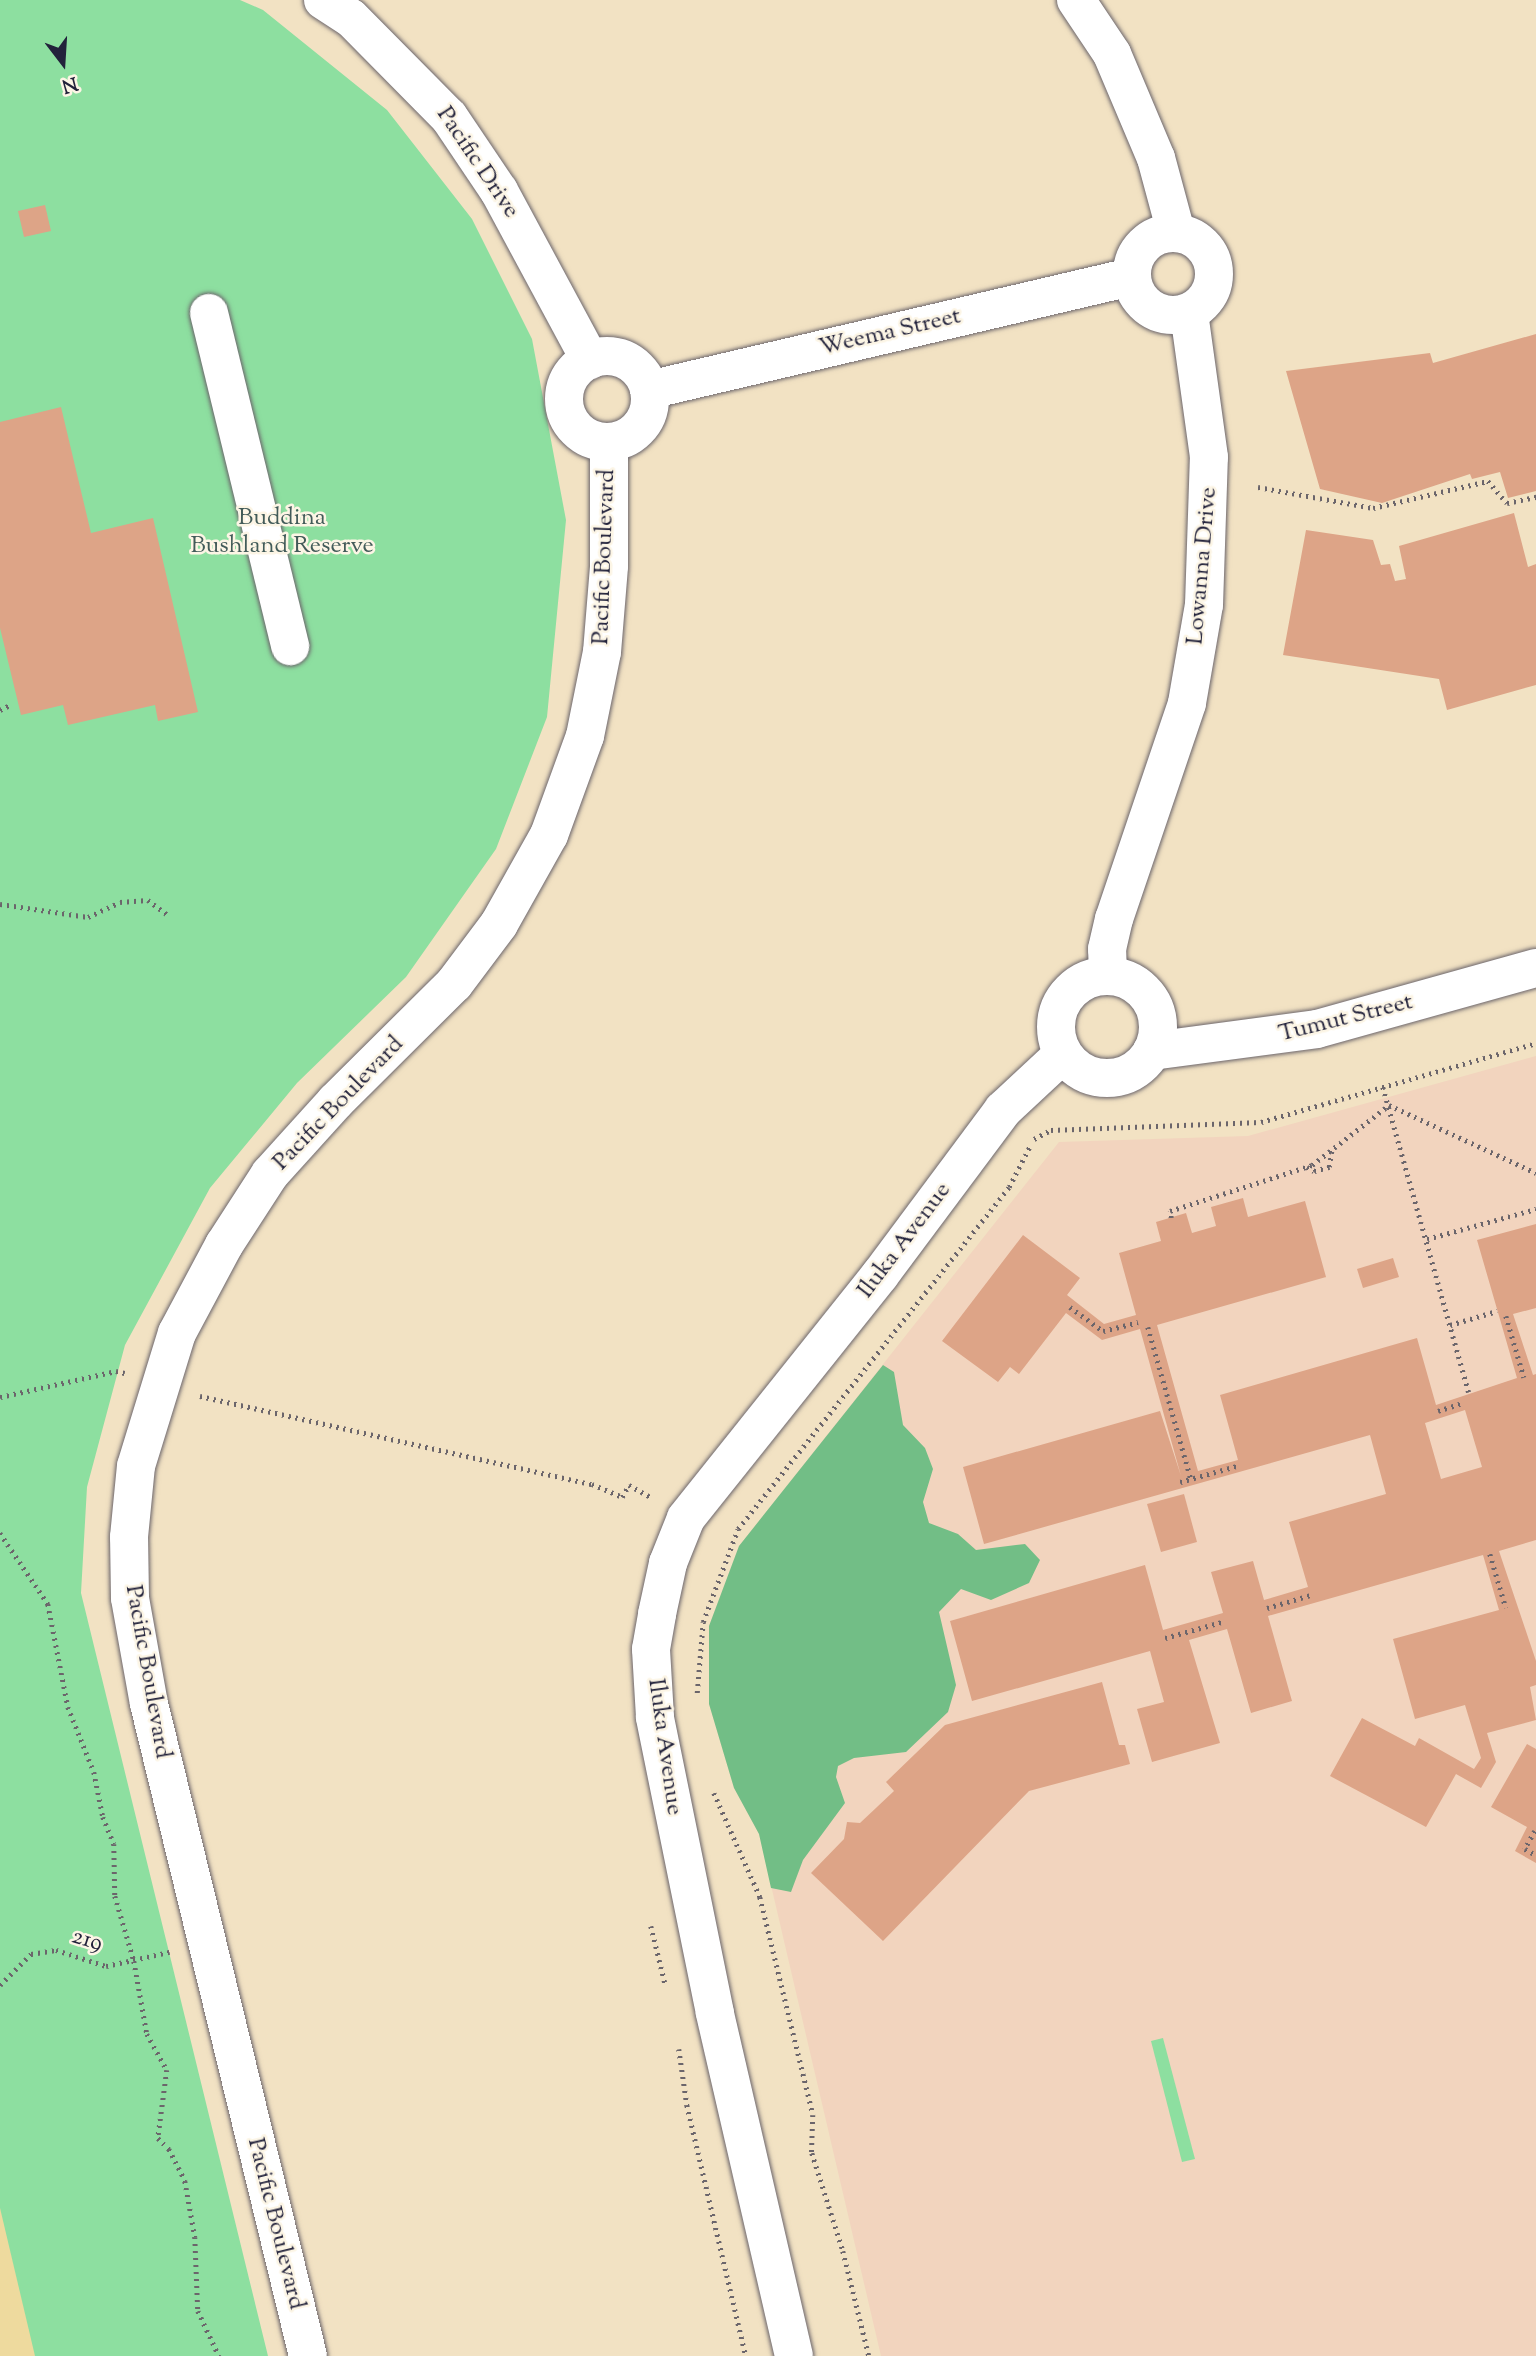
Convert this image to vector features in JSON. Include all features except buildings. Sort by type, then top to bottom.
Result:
[{"type":"street","name":"Pacific Drive","points":[[323,0],[351,18],[449,117],[499,191],[590,359]]},
{"type":"street","points":[[1076,0],[1112,54],[1156,158],[1175,232]]},
{"type":"street","points":[[1175,232],[1201,243],[1214,267],[1210,293],[1189,312],[1176,316],[1151,309],[1141,301],[1131,277],[1133,259],[1143,244],[1157,234],[1175,232]]},
{"type":"street","name":"Weema Street","points":[[649,390],[1131,277]]},
{"type":"street","name":"Lowanna Drive","points":[[1108,975],[1107,949],[1114,919],[1187,702],[1204,605],[1209,457],[1189,312]]},
{"type":"street","points":[[209,313],[290,646]]},
{"type":"street","points":[[620,358],[633,365],[649,390],[645,419],[636,430],[609,442],[580,433],[564,409],[568,379],[590,359],[620,358]]},
{"type":"street","name":"Pacific Boulevard","points":[[308,2356],[201,1929],[130,1598],[129,1537],[136,1466],[161,1381],[197,1293],[270,1174],[335,1102],[454,984],[499,924],[549,835],[585,736],[602,652],[609,566],[609,442]]},
{"type":"street","name":"Tumut Street","points":[[1152,1051],[1317,1029],[1536,968]]},
{"type":"street","points":[[1108,975],[1136,984],[1147,994],[1158,1022],[1152,1051],[1126,1075],[1108,1078],[1091,1076],[1063,1054],[1056,1040],[1058,1009],[1078,985],[1108,975]]},
{"type":"street","name":"Iluka Avenue","points":[[794,2356],[715,2013],[655,1717],[651,1649],[655,1625],[668,1563],[686,1518],[880,1275],[1003,1110],[1063,1054]]},
{"type":"path","points":[[1258,487],[1373,508],[1488,481],[1507,503],[1536,497]]},
{"type":"path","points":[[0,710],[10,705]]},
{"type":"path","points":[[0,904],[78,917],[120,902],[148,900],[168,915]]},
{"type":"path","points":[[695,1706],[703,1622],[738,1529],[1009,1187],[1033,1139],[1051,1130],[1261,1122],[1536,1043]]},
{"type":"path","points":[[1383,1087],[1469,1392]]},
{"type":"path","points":[[1171,1218],[1170,1211],[1307,1167],[1389,1105]]},
{"type":"path","points":[[1389,1105],[1536,1173]]},
{"type":"path","points":[[1307,1167],[1314,1171],[1329,1167],[1332,1148]]},
{"type":"path","points":[[1427,1239],[1536,1209]]},
{"type":"path","points":[[1070,1307],[1103,1331],[1138,1322]]},
{"type":"path","points":[[1450,1325],[1497,1311]]},
{"type":"path","points":[[1506,1316],[1524,1377]]},
{"type":"path","points":[[1148,1327],[1191,1479]]},
{"type":"path","points":[[0,1397],[116,1371],[161,1381],[213,1401],[592,1483],[621,1497],[629,1485],[686,1518]]},
{"type":"path","points":[[1438,1411],[1463,1404]]},
{"type":"path","points":[[1180,1482],[1240,1465]]},
{"type":"path","points":[[0,1533],[48,1604],[68,1707],[94,1772],[103,1817],[114,1844],[115,1896],[134,1961],[147,2034],[167,2070],[158,2138],[169,2149],[185,2181],[195,2237],[198,2311],[219,2356]]},
{"type":"path","points":[[1490,1553],[1506,1608]]},
{"type":"path","points":[[1267,1608],[1311,1595]]},
{"type":"path","points":[[1165,1638],[1225,1621]]},
{"type":"path","points":[[709,1780],[760,1897],[813,2115],[812,2153],[843,2251],[869,2356]]},
{"type":"path","points":[[1535,1831],[1525,1849],[1536,1855]]},
{"type":"path","points":[[651,1926],[667,1991]]},
{"type":"path","name":"219","points":[[0,1985],[31,1954],[56,1950],[106,1966],[134,1961]]},
{"type":"path","points":[[678,2042],[687,2105],[746,2356]]},
{"type":"shaded area","points":[[1536,1056],[1536,2356],[881,2356],[759,1834],[734,1788],[709,1704],[709,1626],[739,1546],[1059,1142],[1248,1136]]},
{"type":"green space","name":"Buddina Bushland Reserve","points":[[0,0],[240,0],[263,10],[387,110],[472,219],[532,339],[566,520],[547,717],[496,849],[406,977],[297,1083],[210,1188],[125,1345],[87,1487],[81,1593],[268,2356],[29,2356],[0,2238]]},
{"type":"green space","points":[[883,1365],[894,1372],[903,1425],[925,1448],[933,1469],[923,1502],[929,1523],[958,1534],[976,1550],[1025,1544],[1040,1560],[1029,1583],[991,1600],[961,1589],[939,1612],[956,1685],[948,1712],[906,1752],[854,1758],[838,1766],[836,1777],[845,1803],[803,1860],[791,1892],[771,1888],[759,1834],[734,1788],[709,1704],[709,1626],[739,1546]]},
{"type":"green space","points":[[1163,2038],[1195,2159],[1182,2162],[1151,2041]]},
{"type":"sand","points":[[0,2208],[35,2356],[0,2356]]}]
